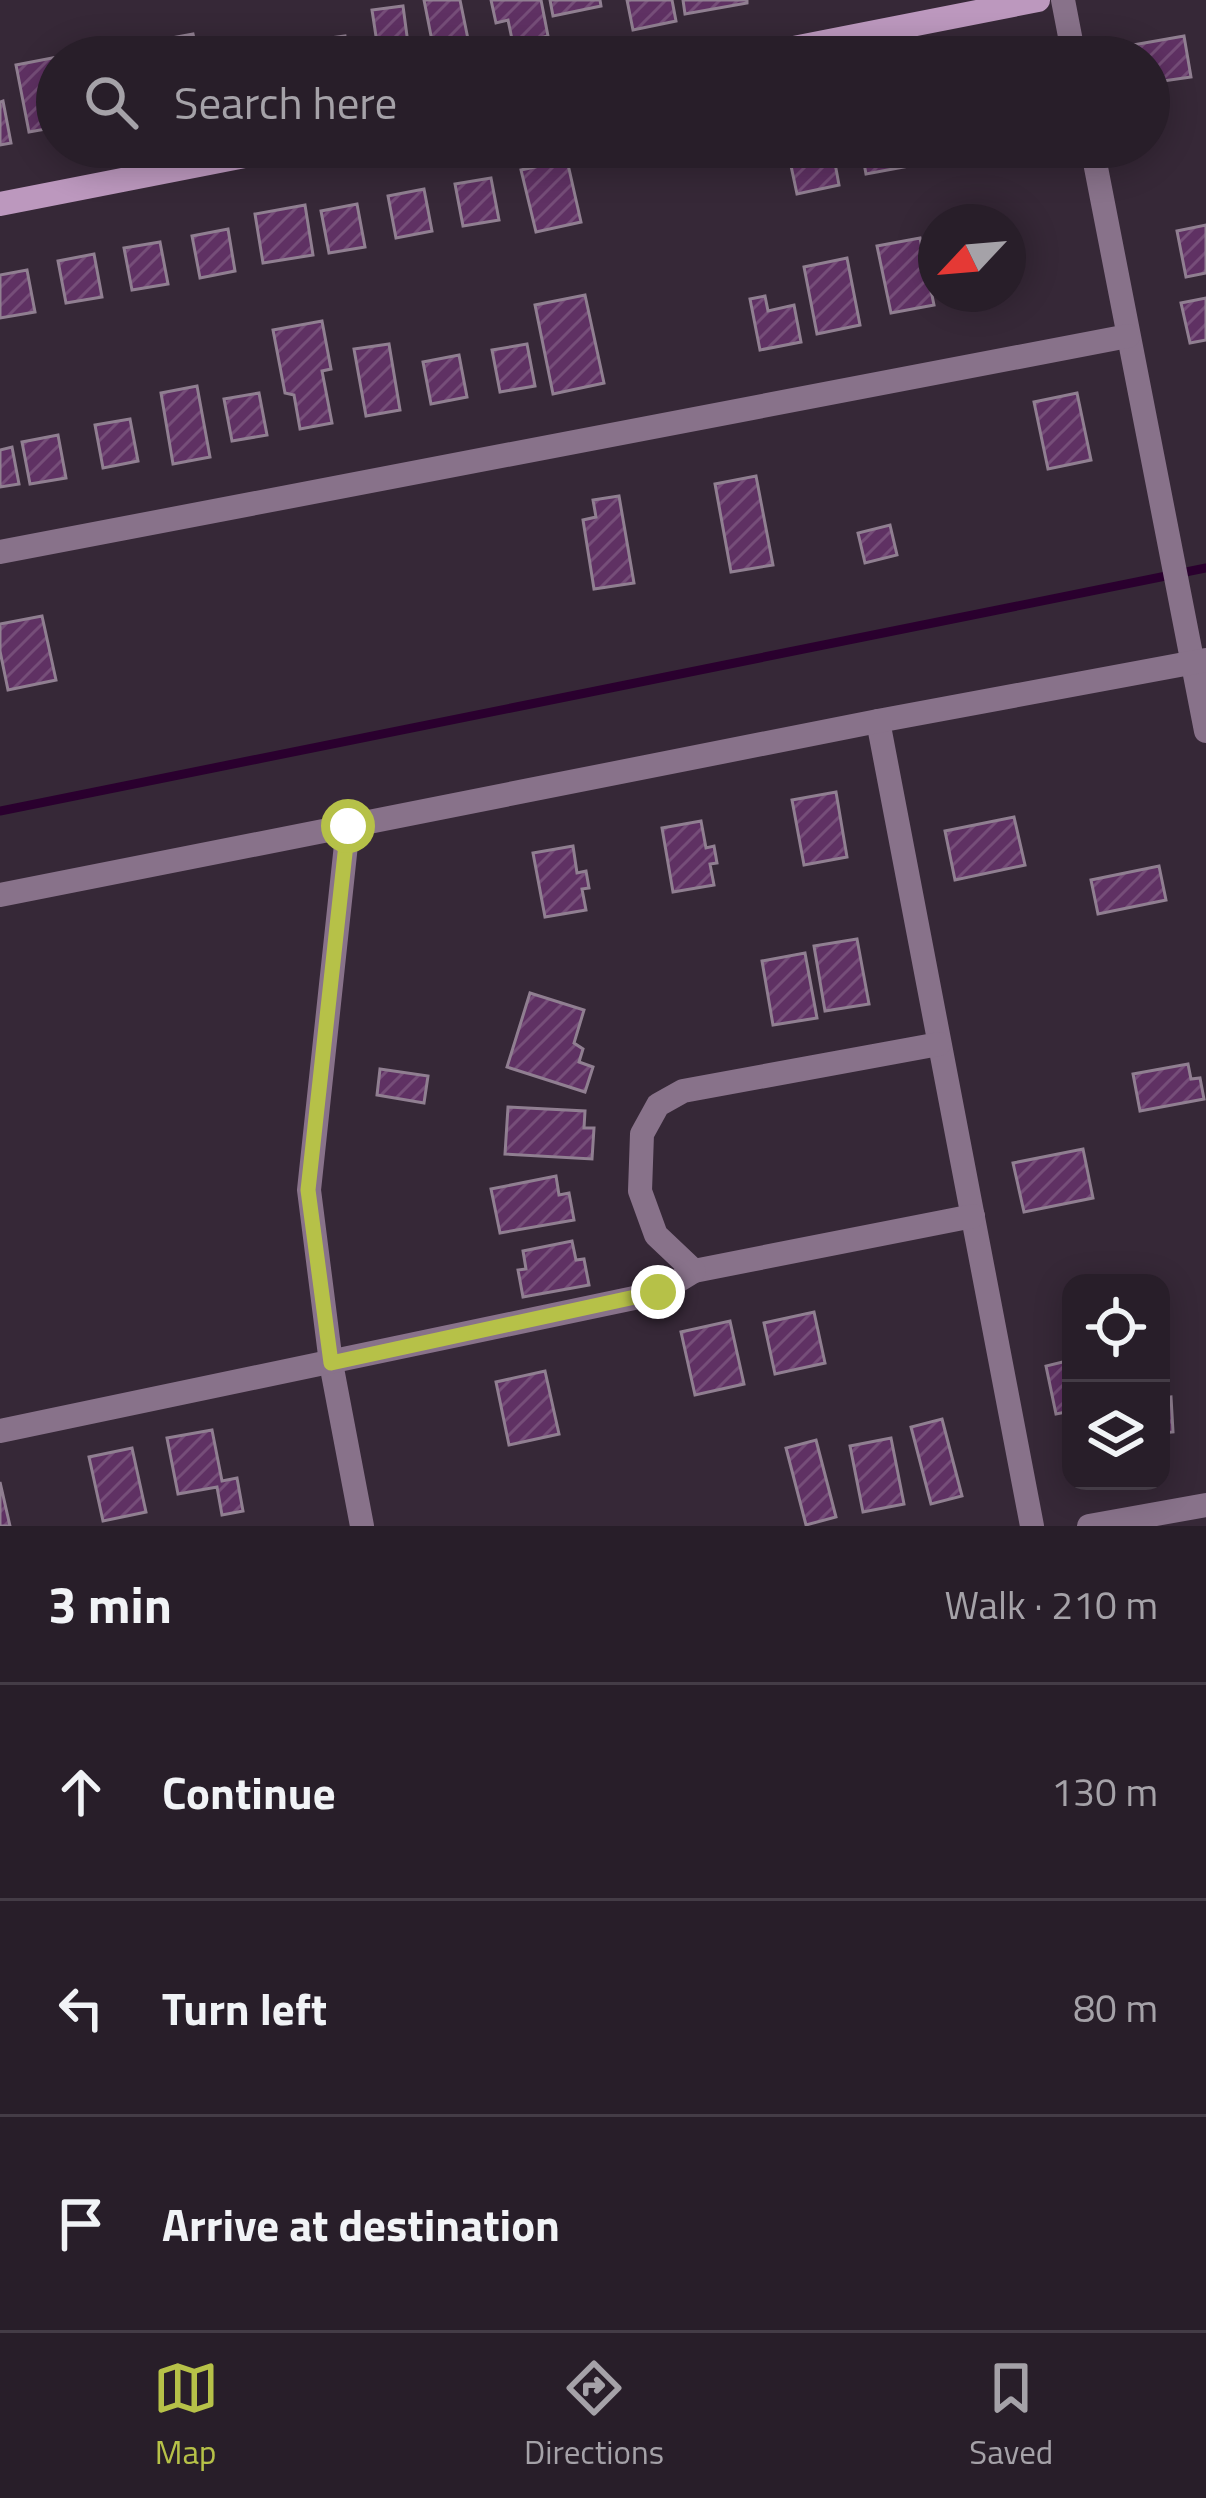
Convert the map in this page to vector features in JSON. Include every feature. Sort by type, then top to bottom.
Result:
[{"type":"street","points":[[855,36],[1038,0]]},
{"type":"street","points":[[1064,0],[1070,36]]},
{"type":"street","points":[[0,204],[183,168]]},
{"type":"street","points":[[1096,168],[1199,662],[1206,731]]},
{"type":"street","points":[[0,551],[1128,336]]},
{"type":"street","points":[[0,895],[1199,662]]},
{"type":"street","points":[[878,721],[1032,1526]]},
{"type":"street","points":[[348,826],[308,1190],[331,1363],[362,1526]]},
{"type":"street","points":[[694,1271],[656,1235],[640,1191],[642,1135],[658,1105],[683,1091],[939,1044]]},
{"type":"street","points":[[0,1431],[658,1292],[694,1271],[973,1216]]},
{"type":"street","points":[[1089,1526],[1206,1505]]},
{"type":"building","points":[[424,0],[460,0],[467,36],[431,36]]},
{"type":"building","points":[[491,0],[541,0],[548,36],[511,36],[508,20],[496,23]]},
{"type":"building","points":[[550,0],[600,0],[601,6],[553,16]]},
{"type":"building","points":[[627,0],[672,0],[676,21],[633,30]]},
{"type":"building","points":[[683,0],[747,0],[747,3],[685,14]]},
{"type":"building","points":[[403,6],[407,36],[376,36],[372,10]]},
{"type":"building","points":[[1184,36],[1191,77],[1170,80],[1170,38]]},
{"type":"building","points":[[36,61],[36,131],[29,132],[16,65]]},
{"type":"building","points":[[0,102],[11,143],[0,145]]},
{"type":"building","points":[[569,168],[581,222],[536,232],[521,170]]},
{"type":"building","points":[[791,168],[836,168],[839,185],[797,194]]},
{"type":"building","points":[[865,168],[898,168],[866,174]]},
{"type":"building","points":[[491,178],[499,220],[463,226],[455,184]]},
{"type":"building","points":[[424,189],[432,231],[396,238],[388,196]]},
{"type":"building","points":[[357,204],[365,247],[329,253],[321,211]]},
{"type":"building","points":[[305,205],[313,255],[263,263],[255,214]]},
{"type":"building","points":[[1206,225],[1206,273],[1186,277],[1177,231]]},
{"type":"building","points":[[228,229],[235,271],[200,278],[192,236]]},
{"type":"building","points":[[918,238],[918,308],[891,313],[877,246]]},
{"type":"building","points":[[160,242],[168,284],[132,290],[124,248]]},
{"type":"building","points":[[94,254],[102,297],[66,303],[58,261]]},
{"type":"building","points":[[847,258],[860,325],[817,334],[804,267]]},
{"type":"building","points":[[27,270],[35,312],[0,318],[0,275]]},
{"type":"building","points":[[585,295],[604,383],[553,394],[535,305]]},
{"type":"building","points":[[765,296],[768,311],[794,305],[801,342],[760,350],[750,299]]},
{"type":"building","points":[[1206,298],[1206,340],[1190,343],[1181,303]]},
{"type":"building","points":[[322,321],[331,369],[322,371],[332,423],[300,429],[294,395],[285,393],[273,330]]},
{"type":"building","points":[[389,344],[400,410],[366,416],[354,349]]},
{"type":"building","points":[[527,344],[535,386],[500,392],[492,350]]},
{"type":"building","points":[[459,355],[467,397],[431,404],[423,362]]},
{"type":"building","points":[[197,386],[210,457],[173,464],[161,393]]},
{"type":"building","points":[[259,393],[267,435],[232,441],[224,399]]},
{"type":"building","points":[[1077,393],[1091,460],[1048,469],[1034,402]]},
{"type":"building","points":[[130,419],[138,461],[103,468],[95,425]]},
{"type":"building","points":[[58,435],[66,478],[30,484],[22,442]]},
{"type":"building","points":[[12,447],[19,484],[0,487],[0,450]]},
{"type":"building","points":[[756,476],[773,565],[731,572],[715,484]]},
{"type":"building","points":[[619,496],[634,583],[594,589],[583,520],[596,517],[593,500]]},
{"type":"building","points":[[890,525],[897,555],[865,563],[858,533]]},
{"type":"building","points":[[42,616],[56,680],[8,690],[0,624]]},
{"type":"building","points":[[836,792],[847,857],[804,865],[792,800]]},
{"type":"building","points":[[1014,817],[1025,865],[955,880],[945,831]]},
{"type":"building","points":[[701,821],[706,848],[714,846],[717,863],[710,864],[714,885],[673,892],[662,828]]},
{"type":"building","points":[[573,846],[577,873],[586,871],[589,888],[582,889],[586,910],[545,917],[533,853]]},
{"type":"building","points":[[1159,866],[1166,900],[1098,914],[1091,880]]},
{"type":"building","points":[[857,939],[869,1004],[825,1011],[814,946]]},
{"type":"building","points":[[805,953],[817,1018],[773,1025],[762,961]]},
{"type":"building","points":[[530,993],[584,1010],[574,1043],[583,1049],[579,1062],[593,1067],[585,1092],[507,1067]]},
{"type":"building","points":[[1188,1064],[1191,1079],[1200,1078],[1204,1099],[1140,1111],[1133,1074]]},
{"type":"building","points":[[380,1069],[428,1076],[424,1103],[377,1095]]},
{"type":"building","points":[[508,1107],[585,1111],[584,1128],[594,1128],[592,1159],[505,1154]]},
{"type":"building","points":[[1083,1149],[1093,1198],[1024,1212],[1013,1163]]},
{"type":"building","points":[[556,1176],[559,1195],[569,1193],[574,1220],[500,1233],[491,1189]]},
{"type":"building","points":[[572,1241],[576,1260],[584,1259],[589,1285],[523,1297],[518,1270],[526,1269],[523,1251]]},
{"type":"building","points":[[814,1312],[825,1363],[775,1374],[764,1323]]},
{"type":"building","points":[[730,1321],[744,1384],[695,1395],[681,1332]]},
{"type":"building","points":[[1062,1362],[1062,1413],[1056,1414],[1046,1366]]},
{"type":"building","points":[[545,1371],[559,1434],[509,1445],[496,1382]]},
{"type":"building","points":[[942,1419],[962,1496],[931,1504],[911,1427]]},
{"type":"building","points":[[212,1430],[222,1481],[237,1478],[243,1511],[222,1515],[217,1487],[178,1494],[167,1438]]},
{"type":"building","points":[[891,1438],[904,1504],[863,1512],[850,1446]]},
{"type":"building","points":[[816,1440],[836,1517],[806,1525],[786,1448]]},
{"type":"building","points":[[132,1448],[146,1512],[103,1521],[89,1457]]},
{"type":"building","points":[[0,1482],[10,1526],[0,1526]]},
{"type":"waterway","points":[[0,811],[1206,568]]},
{"type":"route","points":[[348,826],[308,1190],[331,1363],[658,1292]]}]
